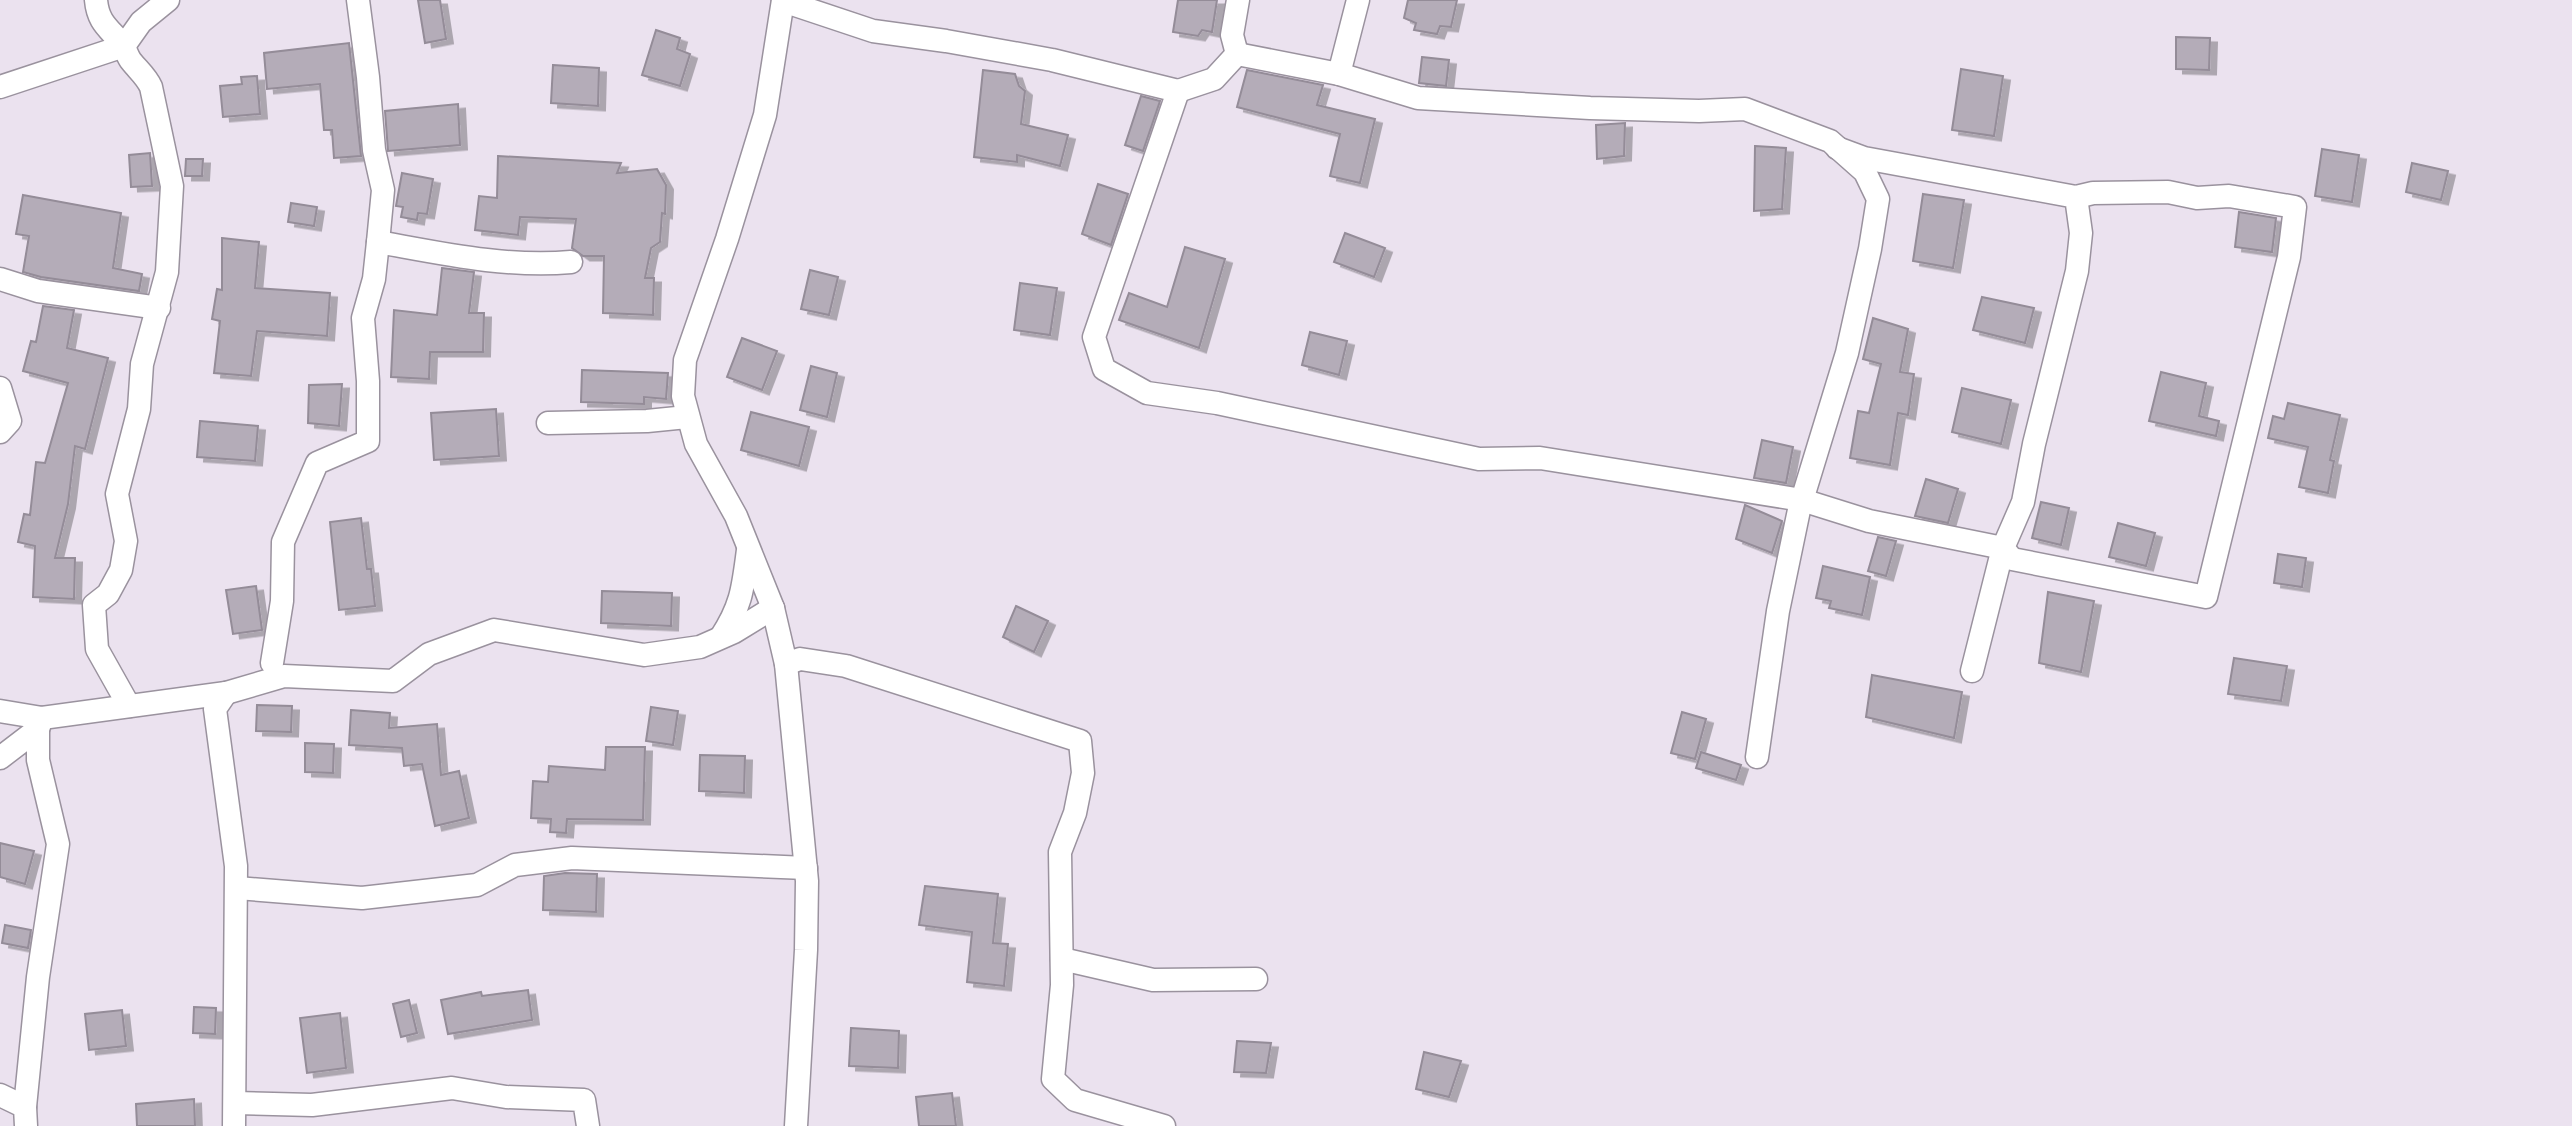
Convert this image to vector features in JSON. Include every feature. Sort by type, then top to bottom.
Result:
[{"type":"street","points":[[96,0],[106,29],[124,46],[129,60],[146,76],[151,87],[172,186],[167,272],[142,364],[139,409],[117,494],[126,541],[121,570],[108,594],[94,605],[97,649],[129,706]]},
{"type":"street","points":[[0,87],[124,46],[141,22],[168,0]]},
{"type":"street","points":[[272,663],[282,601],[283,542],[317,463],[368,441],[368,381],[363,318],[374,279],[383,190],[374,150],[358,0]]},
{"type":"street","points":[[1237,54],[1232,35],[1238,0]]},
{"type":"street","points":[[1339,74],[1358,0]]},
{"type":"street","points":[[796,1126],[806,950],[806,868],[786,664],[773,608],[736,516],[696,444],[683,396],[685,360],[762,126],[783,1],[873,31],[1052,60],[1178,91],[1214,79],[1237,54]]},
{"type":"street","points":[[1237,54],[1339,74],[1418,98],[1590,108],[1745,109],[1830,141],[1865,172],[1878,199],[1847,353],[1802,500],[1778,611],[1757,757]]},
{"type":"street","points":[[1178,91],[1094,337],[1104,369],[1147,393],[1217,403],[1479,459],[1540,458],[1802,500],[1869,521],[2003,548],[2012,559],[2206,597],[2289,257],[2295,207],[2229,196],[2197,198],[2168,192],[2093,193],[2076,197],[1864,158],[1837,148]]},
{"type":"street","points":[[1972,671],[2003,548],[2023,502],[2034,444],[2077,271],[2081,233],[2076,197]]},
{"type":"street","points":[[378,242],[485,259],[543,265],[571,262]]},
{"type":"street","points":[[0,279],[38,291],[159,308]]},
{"type":"street","points":[[0,388],[10,421],[0,432]]},
{"type":"street","points":[[548,423],[687,417]]},
{"type":"street","points":[[720,638],[737,613],[748,550]]},
{"type":"street","points":[[0,758],[40,724],[129,706],[226,693],[284,676],[393,681],[429,654],[494,630],[644,655],[700,647],[773,608]]},
{"type":"street","points":[[786,664],[800,659],[846,666],[1080,741],[1083,773],[1075,813],[1060,852],[1062,985],[1053,1079],[1075,1100],[1164,1126]]},
{"type":"street","points":[[226,693],[215,709],[236,866],[234,1126]]},
{"type":"street","points":[[0,711],[40,724]]},
{"type":"street","points":[[25,1116],[38,977],[58,844],[38,760],[40,724]]},
{"type":"street","points":[[237,888],[362,898],[477,885],[515,865],[572,858],[806,868]]},
{"type":"street","points":[[1062,959],[1153,980],[1256,979]]},
{"type":"street","points":[[235,1103],[312,1105],[452,1088],[506,1097],[584,1100],[588,1126]]},
{"type":"street","points":[[0,1095],[25,1116]]},
{"type":"building","points":[[418,0],[440,0],[446,39],[425,43]]},
{"type":"building","points":[[1178,0],[1217,0],[1212,32],[1202,30],[1198,36],[1173,32]]},
{"type":"building","points":[[1408,0],[1457,0],[1451,27],[1440,26],[1437,34],[1414,30],[1416,23],[1404,18]]},
{"type":"building","points":[[656,30],[680,38],[677,49],[690,54],[680,86],[642,75]]},
{"type":"building","points":[[2176,37],[2210,38],[2209,70],[2176,69]]},
{"type":"building","points":[[349,43],[361,156],[334,158],[332,130],[324,130],[320,84],[267,89],[264,53]]},
{"type":"building","points":[[1422,57],[1449,60],[1446,86],[1419,83]]},
{"type":"building","points":[[553,65],[599,68],[598,106],[551,103]]},
{"type":"building","points":[[1961,69],[2003,76],[1994,136],[1952,130]]},
{"type":"building","points":[[983,70],[1015,74],[1019,86],[1025,91],[1021,124],[1068,135],[1060,166],[1017,155],[1017,162],[974,157]]},
{"type":"building","points":[[1247,70],[1323,85],[1317,105],[1375,119],[1360,183],[1330,176],[1340,134],[1237,107]]},
{"type":"building","points":[[257,76],[260,114],[223,117],[220,86],[242,84],[241,77]]},
{"type":"building","points":[[1141,96],[1160,101],[1143,151],[1125,145]]},
{"type":"building","points":[[458,104],[460,145],[388,151],[385,111]]},
{"type":"building","points":[[1625,123],[1624,156],[1597,159],[1596,125]]},
{"type":"building","points":[[1755,146],[1786,148],[1782,209],[1754,211]]},
{"type":"building","points":[[2322,149],[2359,155],[2352,202],[2315,196]]},
{"type":"building","points":[[150,153],[152,186],[131,187],[129,155]]},
{"type":"building","points":[[498,156],[621,163],[617,173],[657,169],[666,185],[660,242],[651,248],[645,278],[654,278],[653,315],[603,313],[604,256],[583,256],[572,248],[576,219],[520,217],[518,235],[475,230],[479,196],[497,198]]},
{"type":"building","points":[[186,159],[203,159],[202,176],[185,176]]},
{"type":"building","points":[[2412,163],[2448,171],[2441,200],[2406,192]]},
{"type":"building","points":[[402,173],[433,179],[427,214],[418,213],[417,220],[401,217],[403,207],[396,206]]},
{"type":"building","points":[[1098,184],[1128,194],[1111,245],[1082,234]]},
{"type":"building","points":[[1923,194],[1964,200],[1953,268],[1913,261]]},
{"type":"building","points":[[23,195],[121,213],[113,268],[142,274],[139,291],[23,272],[29,236],[16,234]]},
{"type":"building","points":[[291,203],[317,207],[314,226],[288,222]]},
{"type":"building","points":[[2239,212],[2276,218],[2272,252],[2235,247]]},
{"type":"building","points":[[1345,233],[1385,248],[1374,277],[1334,262]]},
{"type":"building","points":[[222,238],[259,242],[255,288],[330,293],[327,336],[257,331],[251,376],[214,373],[220,321],[212,319],[217,289],[222,290]]},
{"type":"building","points":[[1185,247],[1225,259],[1199,348],[1119,320],[1129,293],[1167,307]]},
{"type":"building","points":[[442,268],[474,272],[469,313],[484,313],[483,352],[430,352],[429,379],[391,377],[394,310],[437,315]]},
{"type":"building","points":[[810,270],[838,277],[829,315],[801,309]]},
{"type":"building","points":[[1020,283],[1057,288],[1050,335],[1014,330]]},
{"type":"building","points":[[1982,297],[2034,308],[2025,343],[1973,330]]},
{"type":"building","points":[[43,306],[74,310],[67,348],[108,358],[85,449],[75,446],[68,504],[55,558],[75,558],[74,599],[33,597],[35,546],[18,542],[24,514],[30,515],[36,462],[45,463],[68,383],[23,371],[31,341],[36,342]]},
{"type":"building","points":[[1873,318],[1908,329],[1900,372],[1914,374],[1908,415],[1898,413],[1890,465],[1850,458],[1858,411],[1869,413],[1881,364],[1863,359]]},
{"type":"building","points":[[1310,332],[1347,341],[1339,375],[1302,365]]},
{"type":"building","points":[[742,338],[777,351],[762,390],[727,377]]},
{"type":"building","points":[[811,366],[837,373],[827,417],[800,410]]},
{"type":"building","points":[[582,370],[668,373],[666,399],[644,397],[644,404],[581,402]]},
{"type":"building","points":[[2161,372],[2206,383],[2199,416],[2219,421],[2216,436],[2149,421]]},
{"type":"building","points":[[342,384],[339,426],[308,423],[309,385]]},
{"type":"building","points":[[1962,388],[2011,400],[2001,444],[1952,432]]},
{"type":"building","points":[[2288,403],[2340,415],[2330,460],[2334,461],[2328,493],[2299,487],[2308,447],[2268,438],[2273,416],[2284,419]]},
{"type":"building","points":[[496,409],[499,456],[434,460],[431,413]]},
{"type":"building","points":[[751,412],[809,427],[799,466],[741,450]]},
{"type":"building","points":[[200,421],[258,426],[255,461],[197,457]]},
{"type":"building","points":[[1762,440],[1793,447],[1786,483],[1754,478]]},
{"type":"building","points":[[1926,479],[1958,489],[1948,523],[1915,516]]},
{"type":"building","points":[[2041,502],[2069,508],[2061,545],[2032,538]]},
{"type":"building","points":[[1745,505],[1782,521],[1772,553],[1736,539]]},
{"type":"building","points":[[361,518],[375,606],[339,610],[330,522]]},
{"type":"building","points":[[2118,523],[2155,533],[2146,566],[2109,557]]},
{"type":"building","points":[[1878,537],[1896,541],[1886,576],[1868,571]]},
{"type":"building","points":[[2278,554],[2306,558],[2302,587],[2274,583]]},
{"type":"building","points":[[1823,566],[1870,577],[1862,615],[1829,608],[1831,601],[1816,598]]},
{"type":"building","points":[[256,586],[262,630],[233,634],[226,590]]},
{"type":"building","points":[[602,591],[672,593],[671,626],[601,623]]},
{"type":"building","points":[[2048,592],[2094,601],[2081,672],[2039,663]]},
{"type":"building","points":[[1016,606],[1048,621],[1034,652],[1003,637]]},
{"type":"building","points":[[2234,658],[2287,666],[2281,701],[2228,694]]},
{"type":"building","points":[[1872,675],[1962,692],[1954,738],[1866,717]]},
{"type":"building","points":[[257,705],[292,706],[291,732],[256,731]]},
{"type":"building","points":[[651,707],[678,711],[673,745],[646,741]]},
{"type":"building","points":[[351,710],[390,713],[389,728],[437,724],[441,775],[459,771],[469,818],[435,826],[422,764],[404,766],[402,748],[349,745]]},
{"type":"building","points":[[1682,712],[1706,719],[1695,759],[1671,753]]},
{"type":"building","points":[[305,743],[334,744],[333,773],[305,772]]},
{"type":"building","points":[[606,747],[645,747],[643,820],[567,819],[566,833],[550,832],[551,819],[531,818],[533,781],[548,782],[549,766],[605,770]]},
{"type":"building","points":[[1701,752],[1741,765],[1736,780],[1696,768]]},
{"type":"building","points":[[700,755],[745,756],[744,793],[699,791]]},
{"type":"building","points":[[0,843],[34,851],[25,884],[0,877]]},
{"type":"building","points":[[597,874],[596,912],[543,910],[544,876]]},
{"type":"building","points":[[925,886],[998,894],[993,943],[1008,944],[1004,986],[967,982],[972,932],[919,925]]},
{"type":"building","points":[[5,925],[31,930],[28,948],[2,943]]},
{"type":"building","points":[[528,990],[532,1020],[448,1034],[441,1000],[481,992],[482,996]]},
{"type":"building","points":[[409,1000],[417,1033],[401,1037],[393,1004]]},
{"type":"building","points":[[194,1007],[216,1008],[215,1034],[193,1033]]},
{"type":"building","points":[[122,1010],[126,1046],[89,1050],[85,1014]]},
{"type":"building","points":[[340,1013],[346,1068],[307,1073],[300,1018]]},
{"type":"building","points":[[851,1028],[899,1031],[898,1068],[849,1066]]},
{"type":"building","points":[[1237,1041],[1271,1043],[1266,1073],[1234,1072]]},
{"type":"building","points":[[1424,1052],[1461,1061],[1449,1097],[1416,1089]]},
{"type":"building","points":[[952,1093],[956,1126],[919,1126],[916,1097]]},
{"type":"building","points":[[194,1099],[195,1126],[137,1126],[136,1104]]}]
